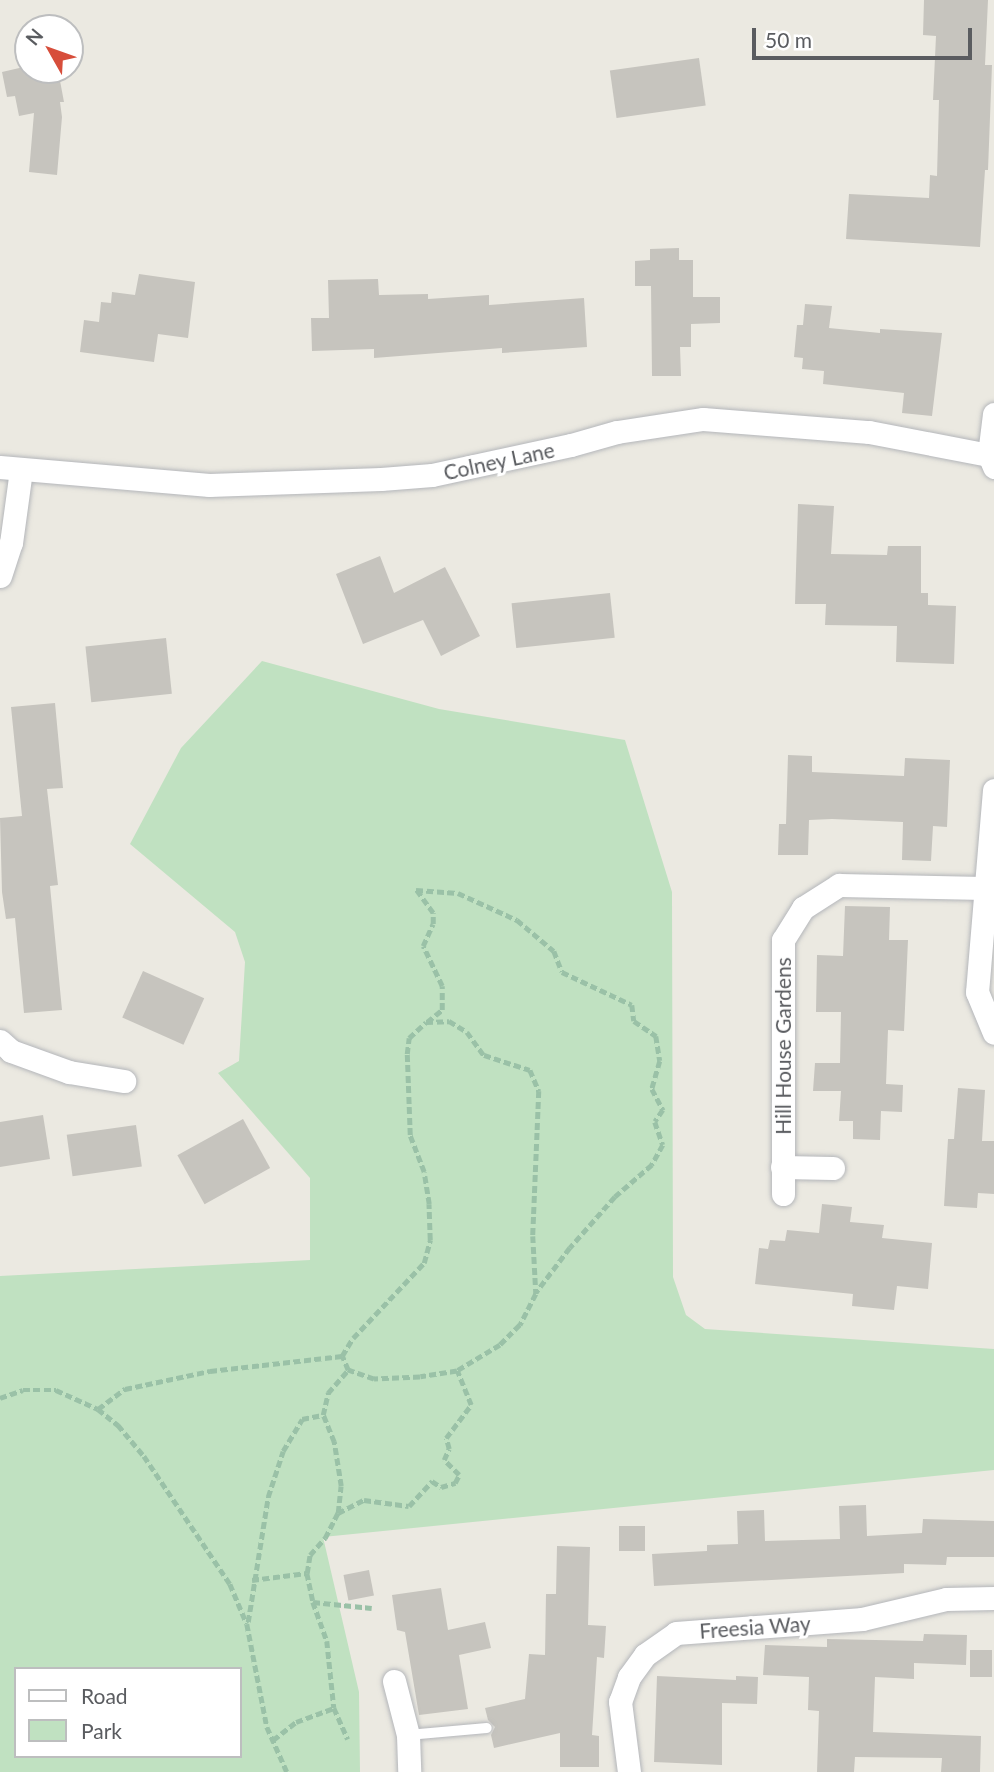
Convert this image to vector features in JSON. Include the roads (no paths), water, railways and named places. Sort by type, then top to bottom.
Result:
[{"type":"street","points":[[992,459],[994,414]]},
{"type":"street","name":"Colney Lane","points":[[10,469],[209,485],[381,479],[432,475],[571,445],[617,432],[704,419],[869,432],[992,459]]},
{"type":"street","points":[[0,576],[11,543],[10,469]]},
{"type":"street","points":[[994,790],[977,992],[994,1032]]},
{"type":"street","name":"Hill House Gardens","points":[[783,1194],[783,940],[803,908],[839,885],[984,888]]},
{"type":"street","points":[[0,1041],[11,1051],[69,1072],[124,1081]]},
{"type":"street","points":[[782,1167],[833,1168]]},
{"type":"street","name":"Freesia Way","points":[[629,1772],[621,1702],[629,1677],[645,1655],[676,1633],[862,1619],[946,1599],[994,1598]]},
{"type":"street","points":[[394,1681],[408,1735],[409,1772]]},
{"type":"lane","points":[[408,1735],[487,1728]]}]
